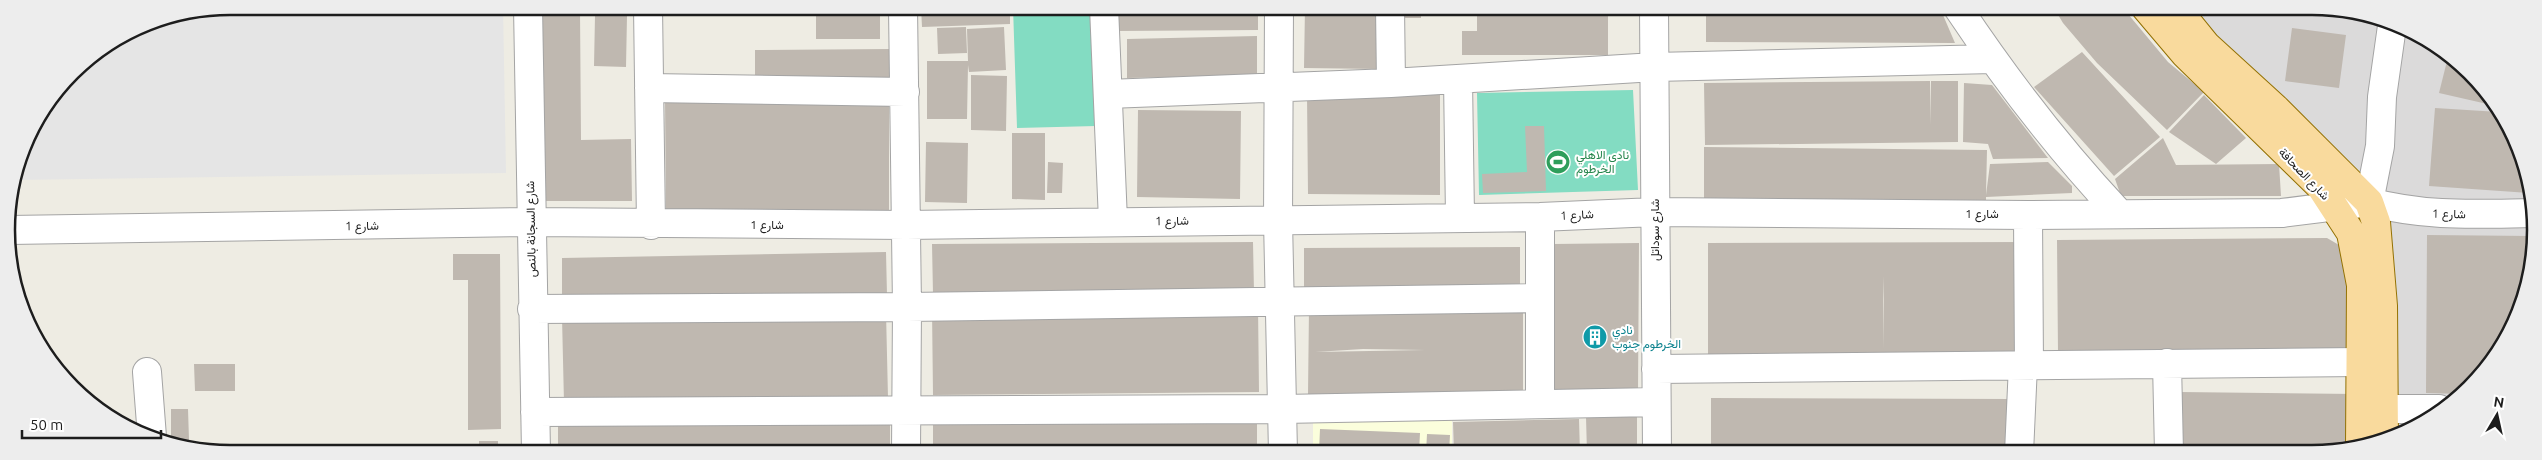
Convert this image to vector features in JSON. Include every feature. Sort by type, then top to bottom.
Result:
[{"type":"main road","name":"شارع الصحافة","points":[[2152,15],[2185,54],[2320,188],[2334,205],[2352,233],[2361,285],[2360,440]]},
{"type":"main road","name":"شارع الصحافة","points":[[2182,15],[2206,45],[2275,108],[2369,202],[2376,222],[2383,306],[2384,433]]},
{"type":"street","name":"شارع السجانة بالنص","points":[[528,15],[532,309],[536,445]]},
{"type":"street","points":[[648,15],[651,225]]},
{"type":"street","points":[[903,15],[907,308],[906,445]]},
{"type":"street","points":[[1104,15],[1113,221]]},
{"type":"street","points":[[1279,15],[1278,220],[1283,445]]},
{"type":"street","points":[[1390,15],[1391,83]]},
{"type":"street","name":"شارع سوداتل","points":[[1654,15],[1657,445]]},
{"type":"street","points":[[1963,15],[1993,59],[2087,178],[2119,213]]},
{"type":"street","points":[[2369,202],[2380,146],[2382,97],[2391,30]]},
{"type":"street","points":[[1108,94],[1391,83],[1655,67],[1993,59]]},
{"type":"street","points":[[1458,79],[1460,217]]},
{"type":"street","points":[[649,88],[905,92]]},
{"type":"street","name":"شارع 1","points":[[15,230],[531,222],[651,225],[906,225],[1540,217],[1655,212],[2028,215],[2282,213],[2369,202],[2397,209],[2436,215],[2527,213]]},
{"type":"street","points":[[2021,445],[2026,365],[2028,215]]},
{"type":"street","points":[[1540,217],[1540,402]]},
{"type":"street","points":[[532,309],[907,308],[1540,298]]},
{"type":"street","points":[[1656,369],[2360,362]]},
{"type":"street","points":[[2167,363],[2169,445]]},
{"type":"street","points":[[147,372],[149,429]]},
{"type":"street","points":[[536,412],[1282,408],[1540,402],[1656,402]]},
{"type":"street","points":[[2384,409],[2431,409]]},
{"type":"shaded area","points":[[216,15],[503,15],[506,173],[21,180],[31,148],[44,122],[59,99],[88,68],[122,44],[148,31],[174,22]]},
{"type":"shaded area","points":[[2153,15],[2326,15],[2354,19],[2381,26],[2420,44],[2454,68],[2483,99],[2505,135],[2520,174],[2527,216],[2527,244],[2520,286],[2505,325],[2483,361],[2443,401],[2407,423],[2373,436],[2373,233],[2168,36]]},
{"type":"shaded area","points":[[1313,418],[1452,420],[1452,445],[1313,445]]},
{"type":"green space","points":[[1013,15],[1092,15],[1096,126],[1017,128]]},
{"type":"green space","name":"نادي الاهلي الخرطوم","points":[[1633,90],[1638,190],[1479,195],[1477,93]]},
{"type":"building","points":[[540,15],[580,15],[581,140],[631,139],[632,201],[542,201]]},
{"type":"building","points":[[816,15],[880,15],[880,39],[816,39]]},
{"type":"building","points":[[921,15],[1010,15],[1010,24],[922,27]]},
{"type":"building","points":[[1117,15],[1258,15],[1258,30],[1118,31]]},
{"type":"building","points":[[1305,15],[1379,15],[1378,69],[1304,68]]},
{"type":"building","points":[[1402,15],[1421,15],[1421,18],[1402,18]]},
{"type":"building","points":[[1477,15],[1608,15],[1608,55],[1462,55],[1462,31],[1477,31]]},
{"type":"building","points":[[1706,15],[1943,15],[1955,43],[1706,42]]},
{"type":"building","points":[[2058,15],[2129,15],[2168,62],[2204,92],[2167,130],[2097,63]]},
{"type":"building","points":[[595,16],[627,16],[626,67],[594,66]]},
{"type":"building","points":[[966,27],[967,53],[938,54],[937,28]]},
{"type":"building","points":[[1004,27],[1006,70],[969,72],[968,65],[967,119],[927,119],[927,61],[968,61],[967,29]]},
{"type":"building","points":[[2292,28],[2346,35],[2339,88],[2285,81]]},
{"type":"building","points":[[1257,36],[1257,75],[1127,78],[1127,39]]},
{"type":"building","points":[[890,49],[891,86],[755,87],[755,50]]},
{"type":"building","points":[[2082,52],[2160,137],[2114,176],[2034,87]]},
{"type":"building","points":[[2447,62],[2474,88],[2486,104],[2439,93]]},
{"type":"building","points":[[971,75],[1007,76],[1006,131],[971,130]]},
{"type":"building","points":[[1930,81],[1931,125],[1931,81],[1958,81],[1958,142],[1705,145],[1704,83]]},
{"type":"building","points":[[1964,83],[1992,85],[2048,158],[1993,159],[1988,144],[1963,142]]},
{"type":"building","points":[[1440,94],[1440,195],[1308,194],[1307,95]]},
{"type":"building","points":[[2204,95],[2246,138],[2216,164],[2169,132]]},
{"type":"building","points":[[889,97],[889,210],[666,211],[665,99]]},
{"type":"building","points":[[2435,108],[2491,112],[2511,148],[2520,174],[2524,193],[2429,186]]},
{"type":"building","points":[[1138,110],[1241,111],[1240,199],[1137,197]]},
{"type":"building","points":[[1525,126],[1544,126],[1546,191],[1483,193],[1482,174],[1527,172]]},
{"type":"building","points":[[1012,133],[1045,133],[1045,200],[1012,199]]},
{"type":"building","points":[[2163,138],[2176,165],[2279,164],[2281,196],[2121,196],[2115,179]]},
{"type":"building","points":[[926,142],[968,143],[967,203],[925,202]]},
{"type":"building","points":[[1704,147],[1987,150],[1986,195],[1990,164],[2048,162],[2072,186],[2072,193],[1986,197],[1986,201],[1704,199]]},
{"type":"building","points":[[1048,162],[1063,163],[1062,193],[1047,193]]},
{"type":"building","points":[[2427,235],[2527,236],[2523,272],[2516,299],[2505,325],[2491,349],[2474,372],[2452,394],[2426,393]]},
{"type":"building","points":[[2327,238],[2339,245],[2346,257],[2347,352],[2058,353],[2057,240]]},
{"type":"building","points":[[1253,242],[1254,292],[933,294],[932,244]]},
{"type":"building","points":[[2025,242],[2026,356],[1708,355],[1708,243]],"holes":[[[1884,276],[1883,349],[1883,301]]]},
{"type":"building","name":"نادي الخرطوم جنوب","points":[[1639,243],[1638,391],[1552,391],[1553,244]]},
{"type":"building","points":[[1520,247],[1520,293],[1304,294],[1304,248]]},
{"type":"building","points":[[886,252],[887,295],[562,301],[562,258]]},
{"type":"building","points":[[453,254],[500,254],[501,429],[468,430],[468,280],[453,280]]},
{"type":"building","points":[[1258,306],[1259,392],[933,395],[932,309]]},
{"type":"building","points":[[1309,308],[1523,309],[1523,393],[1308,394]],"holes":[[[1363,349],[1425,350],[1315,352]]]},
{"type":"building","points":[[886,312],[888,398],[564,403],[562,317]]},
{"type":"building","points":[[194,364],[235,364],[235,391],[195,391]]},
{"type":"building","points":[[2180,392],[2356,394],[2356,441],[2326,445],[2180,445]]},
{"type":"building","points":[[1711,398],[2011,399],[2011,445],[1711,445]]},
{"type":"building","points":[[171,409],[188,409],[189,440],[171,437]]},
{"type":"building","points":[[1257,412],[1257,445],[933,445],[933,419]]},
{"type":"building","points":[[1637,415],[1637,445],[1587,445],[1586,417]]},
{"type":"building","points":[[1579,419],[1580,445],[1454,445],[1453,422]]},
{"type":"building","points":[[890,422],[890,445],[558,445],[558,425]]},
{"type":"building","points":[[1320,429],[1420,433],[1419,445],[1319,445]]},
{"type":"building","points":[[1427,434],[1450,435],[1449,445],[1426,445]]},
{"type":"building","points":[[479,441],[498,441],[498,445],[479,445]]},
{"type":"place","name":"نادي الاهلي الخرطوم","points":[[1558,162]]},
{"type":"place","name":"نادي الخرطوم جنوب","points":[[1595,337]]}]
